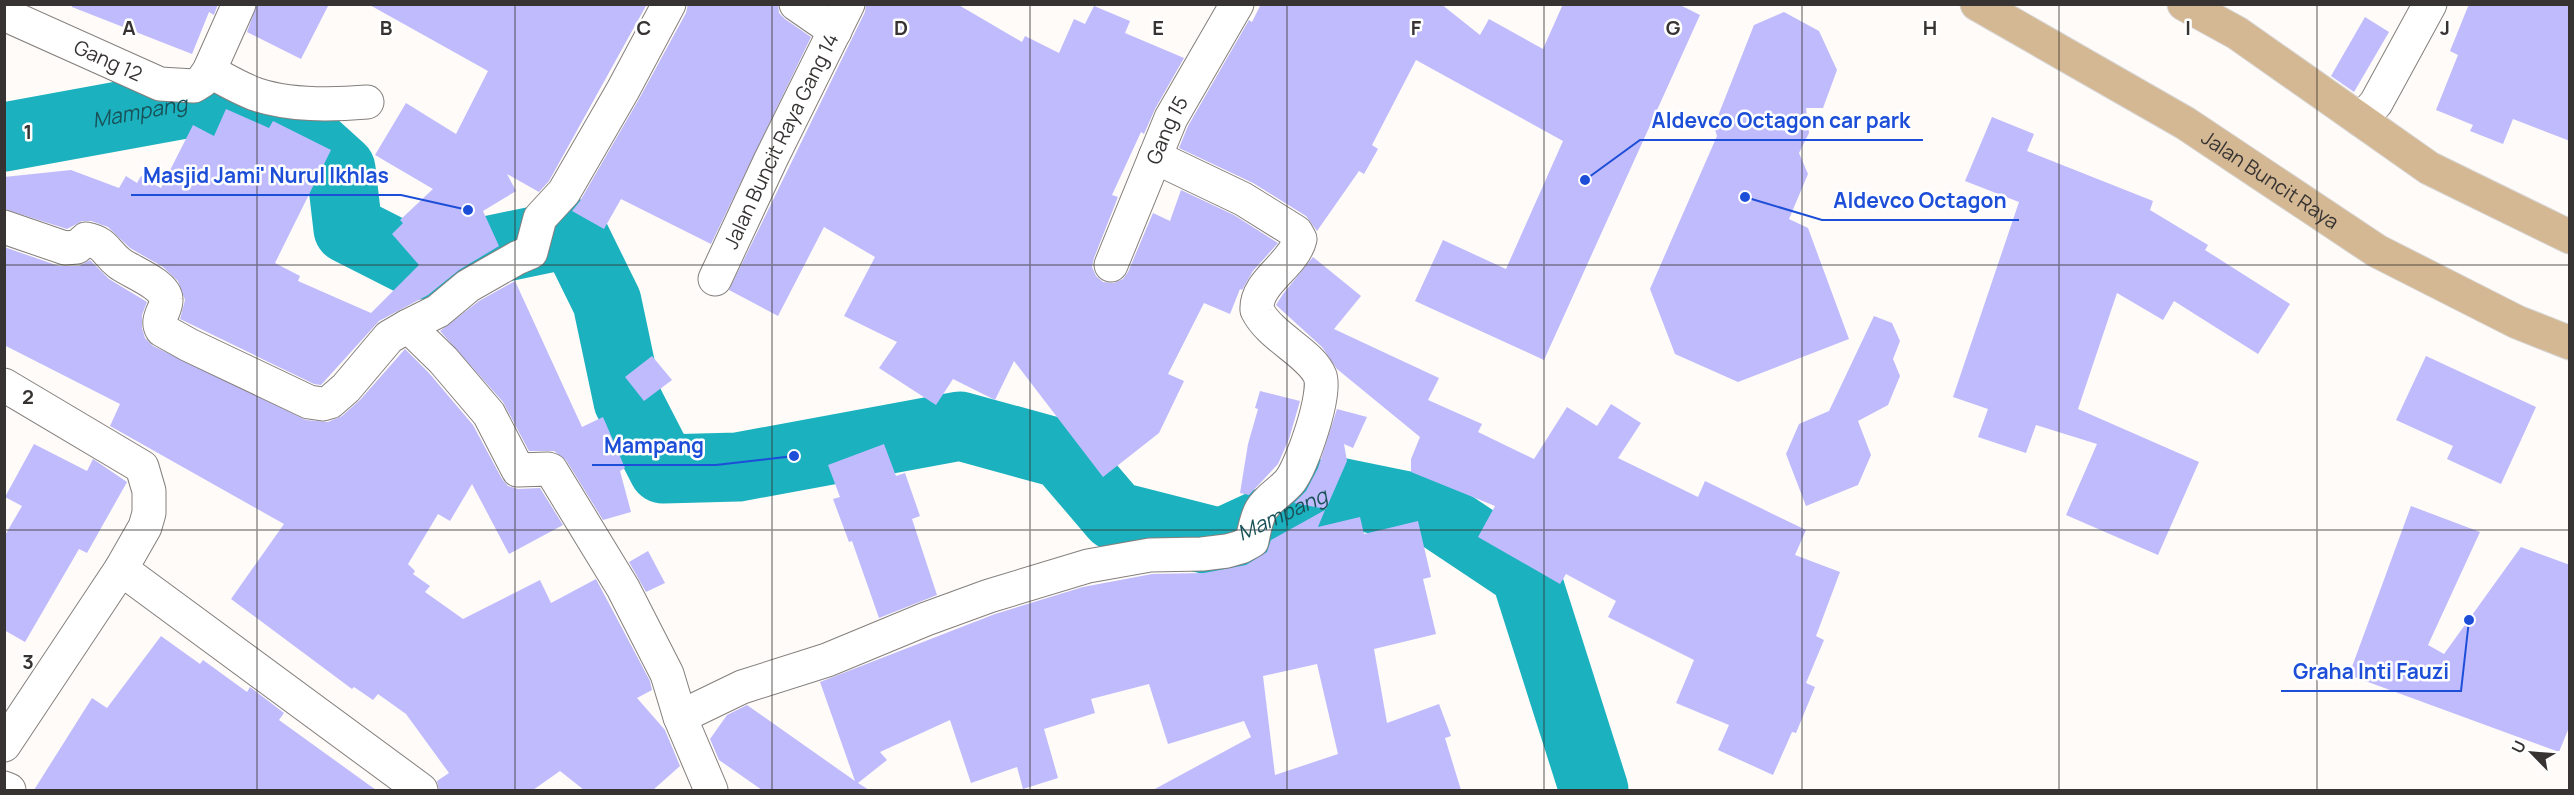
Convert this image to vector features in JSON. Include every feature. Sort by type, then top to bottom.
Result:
[{"type":"main road","name":"Jalan Buncit Raya","points":[[1977,4],[2185,123],[2377,251],[2517,322],[2570,343]]},
{"type":"main road","points":[[2184,4],[2237,33],[2430,168],[2570,237]]},
{"type":"street","points":[[239,4],[209,71],[258,95],[303,103],[367,102]]},
{"type":"street","points":[[4,227],[65,248],[77,247],[86,239],[105,246],[118,262],[155,284],[165,295],[166,302],[159,322],[162,330],[219,360],[309,402],[323,404],[330,402],[346,388],[389,337],[438,311],[536,235],[564,192],[623,90],[669,4]]},
{"type":"street","points":[[796,4],[842,18]]},
{"type":"street","name":"Gang 15","points":[[1111,265],[1171,118],[1237,4]]},
{"type":"street","points":[[2361,120],[2376,103],[2430,4]]},
{"type":"street","name":"Gang 12","points":[[4,14],[160,84],[194,86],[202,81],[209,71]]},
{"type":"street","name":"Jalan Buncit Raya Gang 14","points":[[715,279],[771,159],[842,18]]},
{"type":"street","points":[[680,717],[742,687],[827,660],[989,596],[1088,566],[1150,555],[1202,554],[1241,548],[1291,480],[1307,443],[1322,390],[1320,375],[1306,359],[1272,331],[1257,310],[1259,295],[1292,254],[1300,239],[1296,232],[1243,200],[1155,157]]},
{"type":"street","points":[[408,326],[442,360],[489,414],[519,470],[551,470],[623,588],[667,674],[680,717],[711,790]]},
{"type":"street","points":[[4,385],[142,466],[149,491],[149,513],[145,527],[121,569],[4,745]]},
{"type":"street","points":[[121,569],[421,790]]},
{"type":"street","points":[[4,788],[9,790]]},
{"type":"building","points":[[72,4],[218,4],[214,15],[209,12],[192,54],[72,7]]},
{"type":"building","points":[[257,4],[329,4],[301,59],[247,32]]},
{"type":"building","points":[[368,4],[647,4],[549,181],[539,192],[507,174],[516,191],[483,211],[499,246],[459,270],[428,295],[379,321],[321,385],[314,384],[180,319],[185,300],[178,281],[163,267],[130,248],[108,227],[91,221],[82,221],[67,229],[4,209],[4,177],[71,170],[119,188],[126,176],[137,183],[141,176],[161,188],[193,125],[214,136],[226,109],[269,128],[273,121],[331,150],[275,263],[300,276],[298,281],[371,313],[419,265],[392,234],[403,223],[400,220],[433,189],[375,155],[406,103],[456,134],[488,71]]},
{"type":"building","points":[[688,4],[778,4],[779,13],[785,19],[811,37],[711,244],[621,199],[604,229],[572,211],[639,99],[686,13]]},
{"type":"building","points":[[866,4],[957,4],[1022,42],[1025,36],[1059,53],[1074,19],[1085,24],[1094,6],[1130,21],[1125,33],[1184,58],[1155,109],[1144,134],[1141,132],[1112,195],[1118,197],[1092,267],[1096,276],[1103,282],[1114,283],[1123,279],[1153,213],[1170,221],[1181,190],[1234,215],[1278,243],[1253,271],[1242,290],[1240,289],[1230,314],[1204,303],[1168,374],[1184,381],[1159,433],[1103,477],[1014,361],[995,400],[953,379],[936,405],[879,368],[897,342],[844,316],[875,257],[824,227],[778,316],[729,290],[865,12]]},
{"type":"building","points":[[1261,4],[1441,4],[1480,35],[1489,19],[1543,49],[1563,4],[1678,4],[1700,15],[1544,360],[1415,301],[1443,240],[1506,269],[1563,141],[1416,60],[1372,145],[1378,149],[1364,174],[1359,171],[1317,231],[1306,216],[1253,183],[1179,148],[1188,126],[1249,20],[1252,22]]},
{"type":"building","points":[[2469,4],[2570,4],[2570,141],[2513,119],[2503,144],[2470,131],[2473,125],[2436,110],[2458,55],[2450,51]]},
{"type":"building","points":[[1784,12],[1819,31],[1837,70],[1823,108],[1806,108],[1809,133],[1799,153],[1808,174],[1789,219],[1808,228],[1849,339],[1738,382],[1675,354],[1650,289],[1717,136],[1714,126],[1754,25]]},
{"type":"building","points":[[2365,17],[2389,32],[2354,92],[2331,76]]},
{"type":"building","points":[[1992,117],[2034,134],[2027,151],[2153,201],[2150,210],[2208,245],[2205,250],[2290,304],[2258,354],[2174,301],[2163,320],[2117,293],[2078,409],[2199,462],[2158,555],[2066,515],[2097,444],[2036,425],[2026,453],[1978,437],[1988,409],[1953,397],[2019,202],[1965,181]]},
{"type":"building","points":[[4,247],[59,266],[79,266],[90,260],[109,279],[147,302],[142,315],[142,328],[145,338],[153,346],[306,420],[328,422],[342,416],[360,400],[405,349],[429,373],[473,425],[508,486],[518,489],[540,488],[563,525],[509,554],[472,484],[450,521],[438,514],[408,564],[415,571],[413,574],[430,586],[425,592],[463,619],[540,580],[551,603],[596,579],[650,681],[652,690],[637,698],[665,730],[680,766],[653,790],[584,790],[560,771],[533,790],[439,790],[437,781],[449,773],[406,714],[378,694],[373,700],[354,687],[352,689],[231,599],[284,524],[110,426],[120,404],[4,345]]},
{"type":"building","points":[[1313,257],[1361,296],[1334,329],[1439,378],[1428,400],[1482,424],[1478,432],[1534,459],[1567,407],[1597,426],[1611,404],[1641,423],[1618,458],[1698,497],[1705,481],[1806,530],[1795,555],[1840,572],[1816,636],[1824,640],[1806,683],[1815,687],[1796,733],[1792,732],[1773,775],[1718,750],[1729,725],[1676,703],[1694,660],[1608,617],[1616,601],[1566,574],[1560,584],[1478,537],[1495,506],[1411,472],[1411,459],[1420,437],[1337,369],[1322,347],[1276,305]]},
{"type":"building","points":[[515,281],[582,427],[603,417],[625,468],[620,471],[631,512],[603,520],[566,460],[554,451],[529,451],[503,402],[440,331],[479,301]]},
{"type":"building","points":[[1874,316],[1892,323],[1900,341],[1893,359],[1900,376],[1888,405],[1858,421],[1871,455],[1858,485],[1806,506],[1786,454],[1799,424],[1829,411]]},
{"type":"building","points":[[652,356],[672,380],[644,401],[625,377]]},
{"type":"building","points":[[2426,356],[2536,407],[2501,484],[2447,459],[2453,446],[2396,420]]},
{"type":"building","points":[[1260,391],[1300,401],[1289,439],[1278,464],[1249,495],[1240,493]]},
{"type":"building","points":[[1337,409],[1367,417],[1353,448],[1344,444],[1347,461],[1326,509],[1294,503],[1306,491],[1318,468]]},
{"type":"building","points":[[34,444],[87,471],[93,459],[127,482],[87,553],[79,549],[25,642],[4,630],[4,537],[22,506],[5,497]]},
{"type":"building","points":[[884,444],[896,476],[905,473],[920,516],[912,519],[937,595],[879,618],[852,541],[849,542],[833,499],[840,497],[828,465]]},
{"type":"building","points":[[2411,506],[2480,532],[2428,645],[2444,654],[2521,547],[2570,565],[2570,725],[2559,752],[2349,675]]},
{"type":"building","points":[[1325,510],[1318,527],[1360,517],[1364,534],[1418,521],[1431,577],[1423,579],[1436,634],[1374,649],[1387,723],[1439,704],[1451,736],[1445,738],[1461,790],[1153,790],[1251,737],[1244,721],[1168,744],[1149,684],[1091,699],[1095,713],[1044,729],[1058,778],[1023,789],[1017,767],[971,783],[950,720],[880,752],[887,760],[858,783],[869,790],[762,790],[719,760],[710,739],[727,715],[747,705],[855,781],[820,682],[995,614],[1083,587],[1152,574],[1204,573],[1246,565],[1267,552],[1271,540]],"holes":[[[1317,664],[1338,754],[1275,775],[1263,676]]]},
{"type":"building","points":[[648,551],[665,583],[646,592],[629,562]]},
{"type":"building","points":[[161,636],[200,664],[203,660],[247,692],[250,687],[284,713],[279,720],[376,790],[34,790],[92,698],[107,708]]},
{"type":"waterway","name":"Mampang","points":[[4,137],[201,101],[288,121],[341,169],[348,229],[419,265],[573,233],[607,302],[628,401],[663,469],[738,467],[960,426],[1062,454],[1115,516],[1221,543],[1334,491],[1432,511],[1525,573],[1594,790]]},
{"type":"place","name":"Aldevco Octagon car park","points":[[1585,180]]},
{"type":"place","name":"Aldevco Octagon","points":[[1745,197]]},
{"type":"place","name":"Masjid Jami' Nurul Ikhlas","points":[[468,210]]},
{"type":"place","name":"Mampang","points":[[794,456]]},
{"type":"place","name":"Graha Inti Fauzi","points":[[2469,620]]}]
